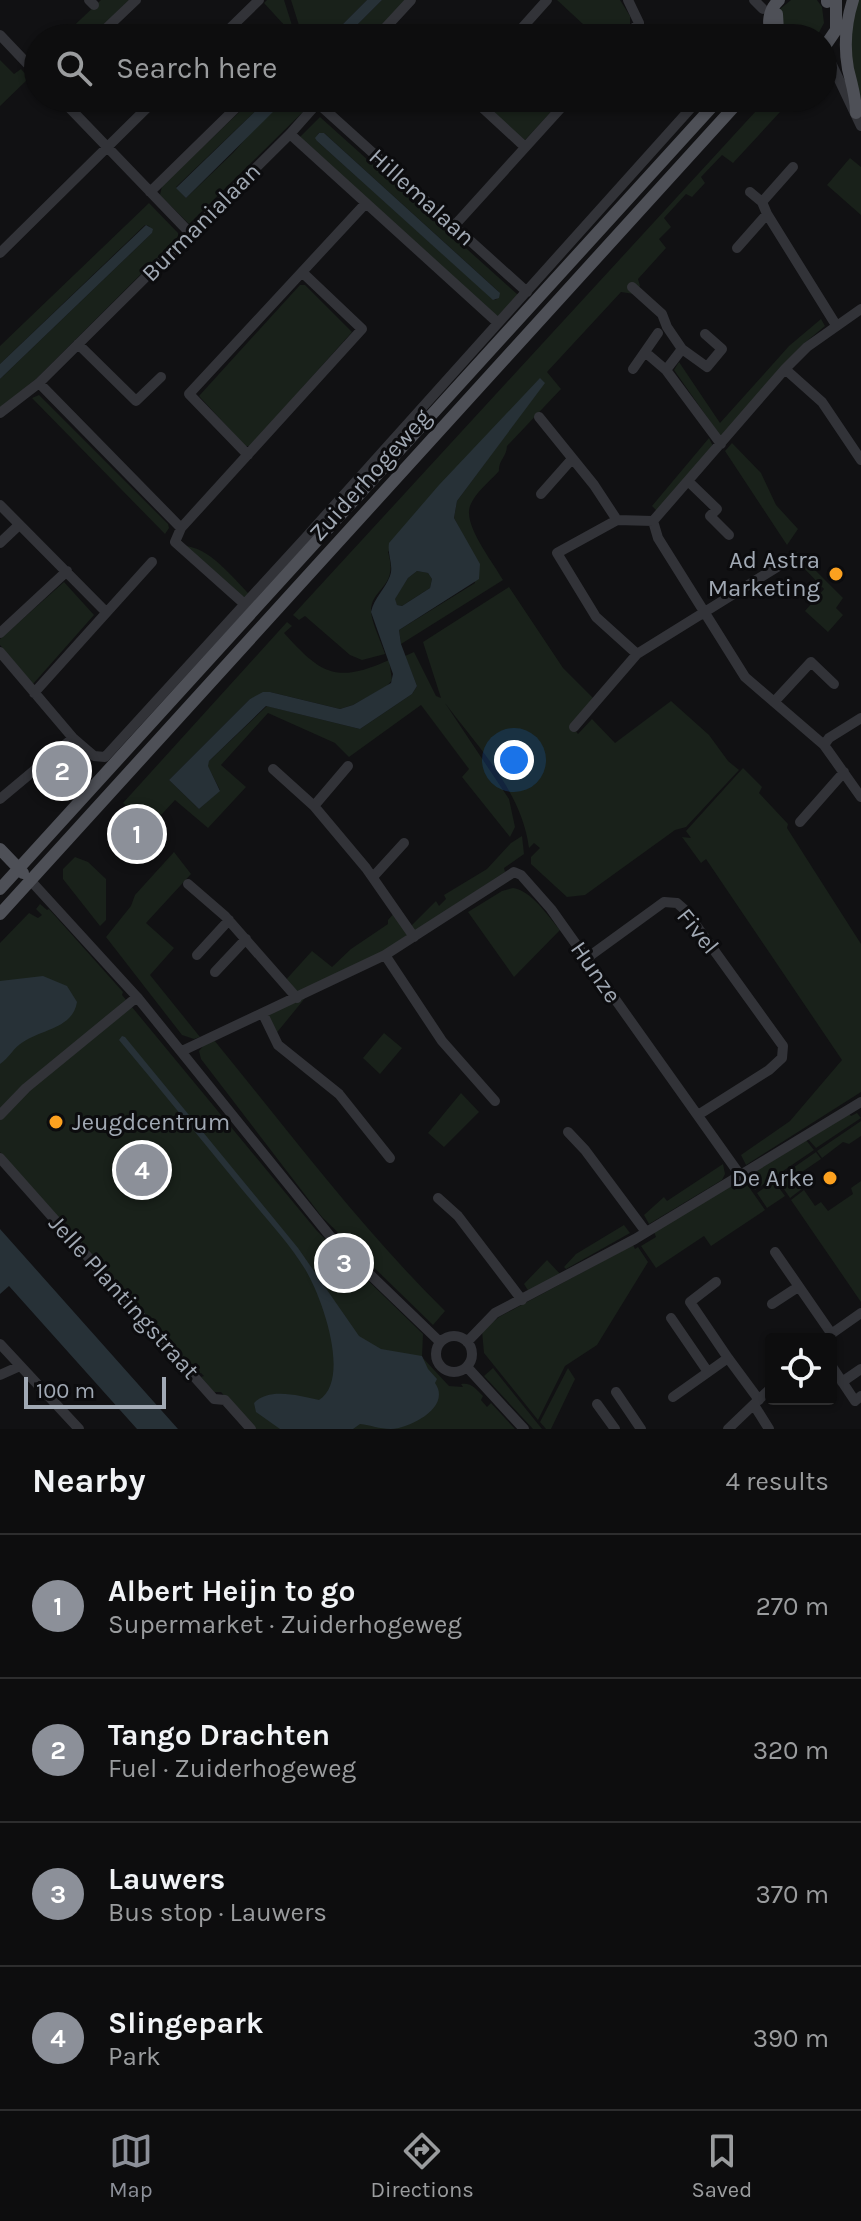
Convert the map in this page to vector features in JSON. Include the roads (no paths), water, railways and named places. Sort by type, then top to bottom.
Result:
[{"type":"main road","points":[[853,0],[846,47],[856,95],[856,113]]},
{"type":"main road","points":[[830,2],[835,24]]},
{"type":"main road","points":[[767,5],[777,14],[778,24]]},
{"type":"main road","name":"Zuiderhogeweg","points":[[0,889],[707,112]]},
{"type":"main road","name":"Zuiderhogeweg","points":[[0,914],[729,112]]},
{"type":"main road","points":[[0,849],[31,881]]},
{"type":"street","points":[[111,24],[136,0]]},
{"type":"street","points":[[234,24],[259,0]]},
{"type":"street","points":[[389,24],[411,0]]},
{"type":"street","points":[[526,24],[547,0]]},
{"type":"street","points":[[628,0],[638,24]]},
{"type":"street","points":[[0,35],[24,60]]},
{"type":"street","points":[[837,79],[861,126]]},
{"type":"street","points":[[74,112],[189,232]]},
{"type":"street","points":[[0,253],[142,112]]},
{"type":"street","points":[[150,192],[232,112]]},
{"type":"street","name":"Burmanialaan","points":[[0,413],[39,383],[290,134],[307,112]]},
{"type":"street","name":"Hillemalaan","points":[[330,112],[527,292]]},
{"type":"street","points":[[487,112],[525,147]]},
{"type":"street","points":[[454,226],[557,112]]},
{"type":"street","name":"Zuiderhogeweg","points":[[73,738],[94,756],[105,757],[688,112]]},
{"type":"street","name":"Hillemalaan","points":[[290,134],[498,323]]},
{"type":"street","points":[[762,202],[793,167]]},
{"type":"street","points":[[750,192],[762,202],[836,325]]},
{"type":"street","points":[[248,455],[189,394],[366,203]]},
{"type":"street","points":[[737,248],[767,214]]},
{"type":"street","points":[[240,600],[175,542],[181,528],[362,329],[303,273]]},
{"type":"street","points":[[632,287],[662,314],[682,349],[707,367],[722,349],[705,334]]},
{"type":"street","points":[[637,654],[596,617],[557,553],[617,520],[653,521],[785,369],[807,347],[861,309]]},
{"type":"street","points":[[633,369],[658,333]]},
{"type":"street","points":[[78,344],[136,401],[161,377]]},
{"type":"street","points":[[666,370],[682,349]]},
{"type":"street","points":[[645,352],[666,370],[721,444]]},
{"type":"street","points":[[785,369],[822,402],[861,460]]},
{"type":"street","points":[[39,383],[181,528]]},
{"type":"street","points":[[539,417],[594,485],[617,520]]},
{"type":"street","points":[[541,494],[572,459]]},
{"type":"street","points":[[689,482],[717,509],[710,516],[729,535]]},
{"type":"street","points":[[0,505],[106,612]]},
{"type":"street","points":[[653,521],[658,538],[745,677],[824,745],[861,797]]},
{"type":"street","points":[[0,543],[19,525]]},
{"type":"street","points":[[34,693],[152,562]]},
{"type":"street","points":[[574,727],[637,654],[782,564]]},
{"type":"street","points":[[0,633],[67,571]]},
{"type":"street","points":[[0,652],[73,738],[0,799]]},
{"type":"street","points":[[774,702],[811,662],[834,684]]},
{"type":"street","points":[[824,745],[829,738],[861,718]]},
{"type":"street","points":[[314,806],[348,766]]},
{"type":"street","points":[[273,769],[314,806],[373,877],[414,937]]},
{"type":"street","points":[[800,822],[844,772]]},
{"type":"street","points":[[373,877],[404,843]]},
{"type":"street","name":"Hunze","points":[[182,1051],[385,955],[514,872],[521,875],[551,909],[740,1175]]},
{"type":"street","points":[[31,881],[137,997],[330,1236],[440,1342]]},
{"type":"street","points":[[188,884],[229,920],[297,998]]},
{"type":"street","name":"Fivel","points":[[587,958],[664,902],[677,903],[783,1046],[782,1058],[769,1070],[698,1115]]},
{"type":"street","points":[[197,955],[229,920]]},
{"type":"street","points":[[215,972],[246,939]]},
{"type":"street","points":[[385,955],[450,1051],[495,1101]]},
{"type":"street","points":[[0,1115],[26,1088],[137,997]]},
{"type":"street","points":[[263,1014],[278,1045],[339,1094],[390,1158]]},
{"type":"street","points":[[467,1342],[485,1320],[646,1232],[861,1102]]},
{"type":"street","points":[[568,1132],[646,1232]]},
{"type":"street","name":"Jelle Plantingstraat","points":[[0,1158],[214,1399],[225,1400],[251,1429]]},
{"type":"street","points":[[438,1198],[458,1216],[522,1300]]},
{"type":"street","points":[[775,1252],[825,1333]]},
{"type":"street","points":[[716,1282],[690,1302],[756,1402],[769,1429]]},
{"type":"street","points":[[772,1304],[798,1287]]},
{"type":"street","points":[[831,1333],[861,1313]]},
{"type":"street","points":[[671,1318],[708,1372]]},
{"type":"street","points":[[453,1336],[467,1342],[472,1353],[467,1367],[457,1372],[443,1369],[435,1353],[440,1342],[453,1336]]},
{"type":"street","points":[[0,1344],[79,1429]]},
{"type":"street","points":[[673,1397],[728,1358]]},
{"type":"street","points":[[0,1375],[20,1366]]},
{"type":"street","points":[[467,1367],[524,1429]]},
{"type":"street","points":[[842,1382],[861,1369]]},
{"type":"street","points":[[837,1374],[855,1401],[861,1396]]},
{"type":"street","points":[[616,1392],[641,1429]]},
{"type":"street","points":[[728,1429],[765,1394]]},
{"type":"street","points":[[597,1404],[615,1429]]},
{"type":"place","name":"Ad Astra Marketing","points":[[836,574]]},
{"type":"place","name":"Tango Drachten","points":[[62,771]]},
{"type":"place","name":"Albert Heijn to go","points":[[137,834]]},
{"type":"place","name":"Jeugdcentrum","points":[[56,1122]]},
{"type":"place","name":"Slingepark","points":[[142,1170]]},
{"type":"place","name":"De Arke","points":[[830,1178]]},
{"type":"place","name":"Lauwers","points":[[344,1263]]}]
